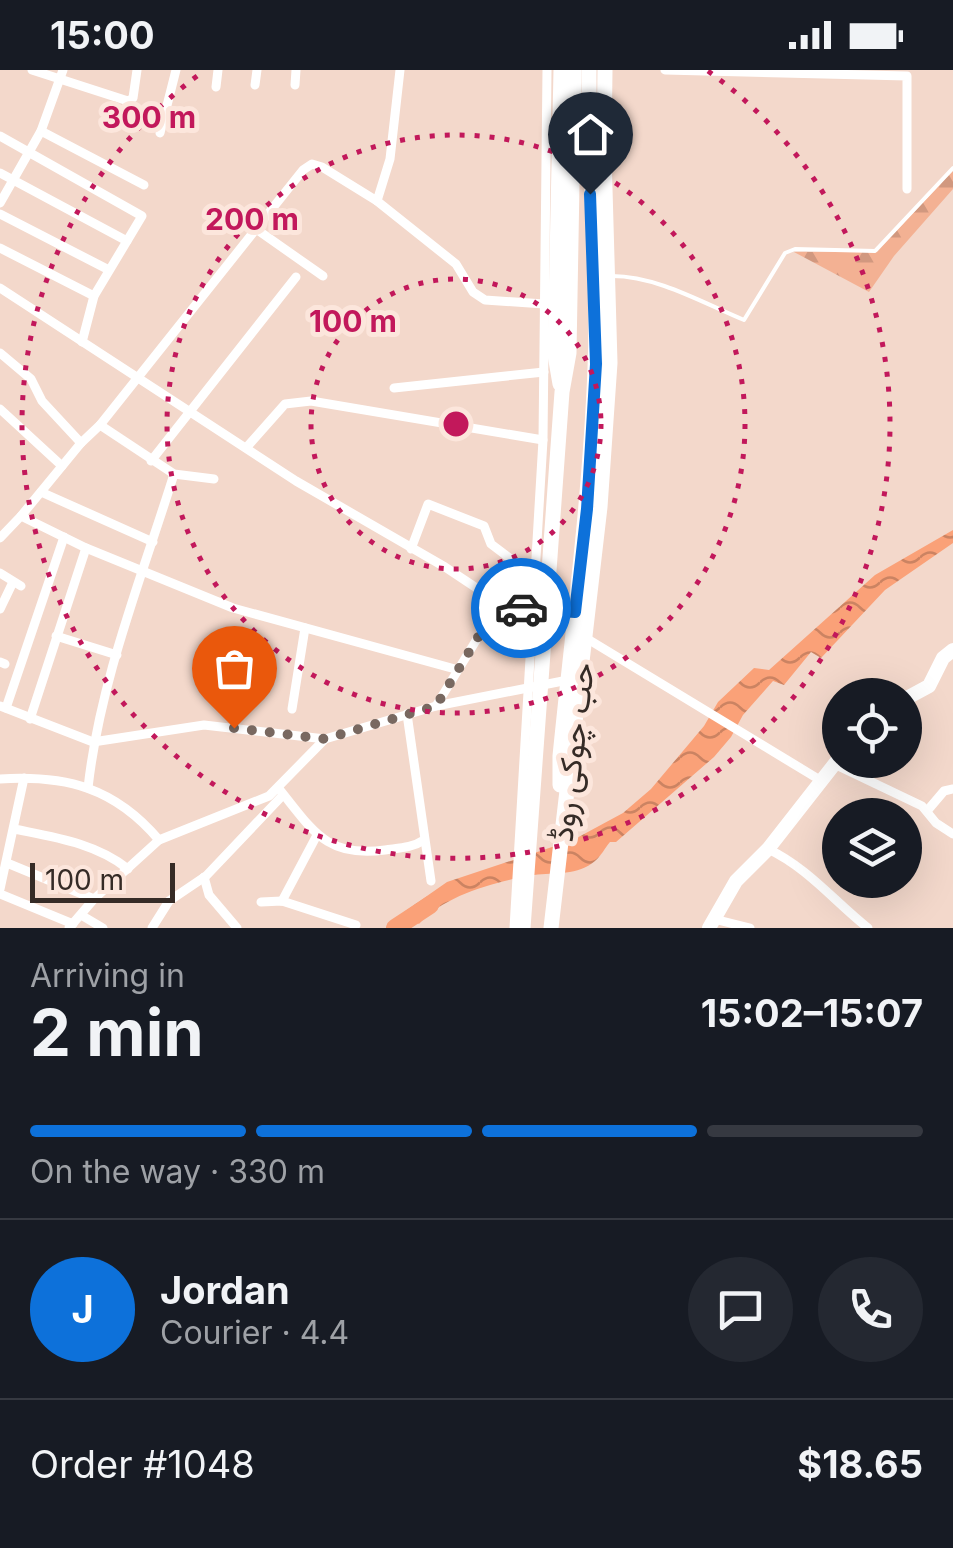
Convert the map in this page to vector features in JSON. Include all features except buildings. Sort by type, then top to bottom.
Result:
[{"type":"highway","points":[[523,928],[535,687],[562,392],[570,353],[558,305],[562,70]]},
{"type":"highway","points":[[558,305],[574,70]]},
{"type":"highway","points":[[561,834],[560,756],[587,509],[596,364],[588,155],[589,70]]},
{"type":"highway","name":"حب چوکی روڈ","points":[[553,928],[600,507],[610,363],[605,70]]},
{"type":"main road","points":[[922,690],[929,686],[944,658],[953,650]]},
{"type":"main road","points":[[712,924],[736,881],[768,849],[820,780]]},
{"type":"street","points":[[32,70],[61,75],[130,101],[137,70]]},
{"type":"street","points":[[160,133],[176,70]]},
{"type":"street","points":[[216,87],[218,70]]},
{"type":"street","points":[[255,85],[257,70]]},
{"type":"street","points":[[295,85],[296,70]]},
{"type":"street","points":[[377,201],[390,159],[400,70]]},
{"type":"street","points":[[542,611],[537,580],[544,372],[558,305],[546,70]]},
{"type":"street","points":[[666,70],[908,73],[907,189]]},
{"type":"street","points":[[0,203],[41,131],[61,75]]},
{"type":"street","points":[[41,131],[144,185]]},
{"type":"street","points":[[0,136],[141,214],[94,296],[82,342]]},
{"type":"street","points":[[0,538],[80,443],[100,425],[303,170],[312,164],[377,201],[456,264],[477,296],[485,300],[558,305]]},
{"type":"street","points":[[0,174],[127,241]]},
{"type":"street","points":[[0,214],[109,270]]},
{"type":"street","points":[[256,229],[322,276]]},
{"type":"street","points":[[0,248],[94,296]]},
{"type":"street","points":[[151,462],[296,277]]},
{"type":"street","points":[[0,288],[296,482],[499,603],[575,612]]},
{"type":"street","points":[[0,353],[31,380],[42,400],[80,443]]},
{"type":"street","points":[[394,388],[544,372]]},
{"type":"street","points":[[246,448],[285,404],[311,400],[543,440]]},
{"type":"street","points":[[0,409],[62,466]]},
{"type":"street","points":[[100,425],[174,474],[214,480]]},
{"type":"street","points":[[88,788],[93,742],[141,571],[174,474]]},
{"type":"street","points":[[41,492],[153,542]]},
{"type":"street","points":[[412,549],[428,504],[484,526],[492,544],[537,580]]},
{"type":"street","points":[[21,516],[86,548],[233,608],[456,669]]},
{"type":"street","points":[[64,538],[3,707],[93,742],[204,725],[325,739],[436,706],[568,680]]},
{"type":"street","points":[[30,719],[86,548]]},
{"type":"street","points":[[0,572],[17,584],[0,609]]},
{"type":"street","points":[[436,706],[499,603]]},
{"type":"street","points":[[292,709],[305,628]]},
{"type":"street","points":[[56,636],[117,655]]},
{"type":"street","points":[[586,638],[820,780]]},
{"type":"street","points":[[407,714],[431,880]]},
{"type":"street","points":[[152,928],[169,901],[204,878],[325,739]]},
{"type":"street","points":[[24,778],[0,892],[71,926],[94,899],[159,840],[281,792]]},
{"type":"street","points":[[0,779],[24,778],[88,788],[137,814],[159,840]]},
{"type":"street","points":[[870,778],[927,810],[932,819],[953,834]]},
{"type":"street","points":[[927,810],[944,792],[953,789]]},
{"type":"street","points":[[281,792],[317,835],[340,850],[358,853],[415,846],[424,840]]},
{"type":"street","points":[[14,830],[54,837],[110,855],[128,868]]},
{"type":"street","points":[[282,901],[317,835]]},
{"type":"street","points":[[768,849],[812,875],[834,900],[868,928]]},
{"type":"street","points":[[4,869],[94,899]]},
{"type":"street","points":[[204,878],[210,895],[238,928]]},
{"type":"street","points":[[514,928],[522,890]]},
{"type":"street","points":[[261,902],[282,901],[356,925]]},
{"type":"street","points":[[80,914],[103,928]]},
{"type":"street","points":[[712,924],[750,928]]},
{"type":"lane","points":[[608,276],[643,280],[744,320],[784,253],[876,251],[953,168]]},
{"type":"green space","points":[[953,170],[953,189],[894,256],[869,292],[794,252],[877,252]]},
{"type":"water","points":[[953,530],[953,543],[885,590],[821,658],[811,652],[784,685],[773,681],[714,757],[616,842],[610,842],[588,866],[488,885],[442,905],[419,924],[404,912],[447,882],[573,840],[623,813],[651,789],[704,726],[718,702],[754,668],[769,670],[875,575]]},
{"type":"waterway","points":[[395,928],[430,905]]},
{"type":"way so far","points":[[234,728],[325,739],[436,706],[499,603],[521,608]]},
{"type":"route","points":[[521,608],[575,612],[587,509],[596,364],[590,194]]}]
